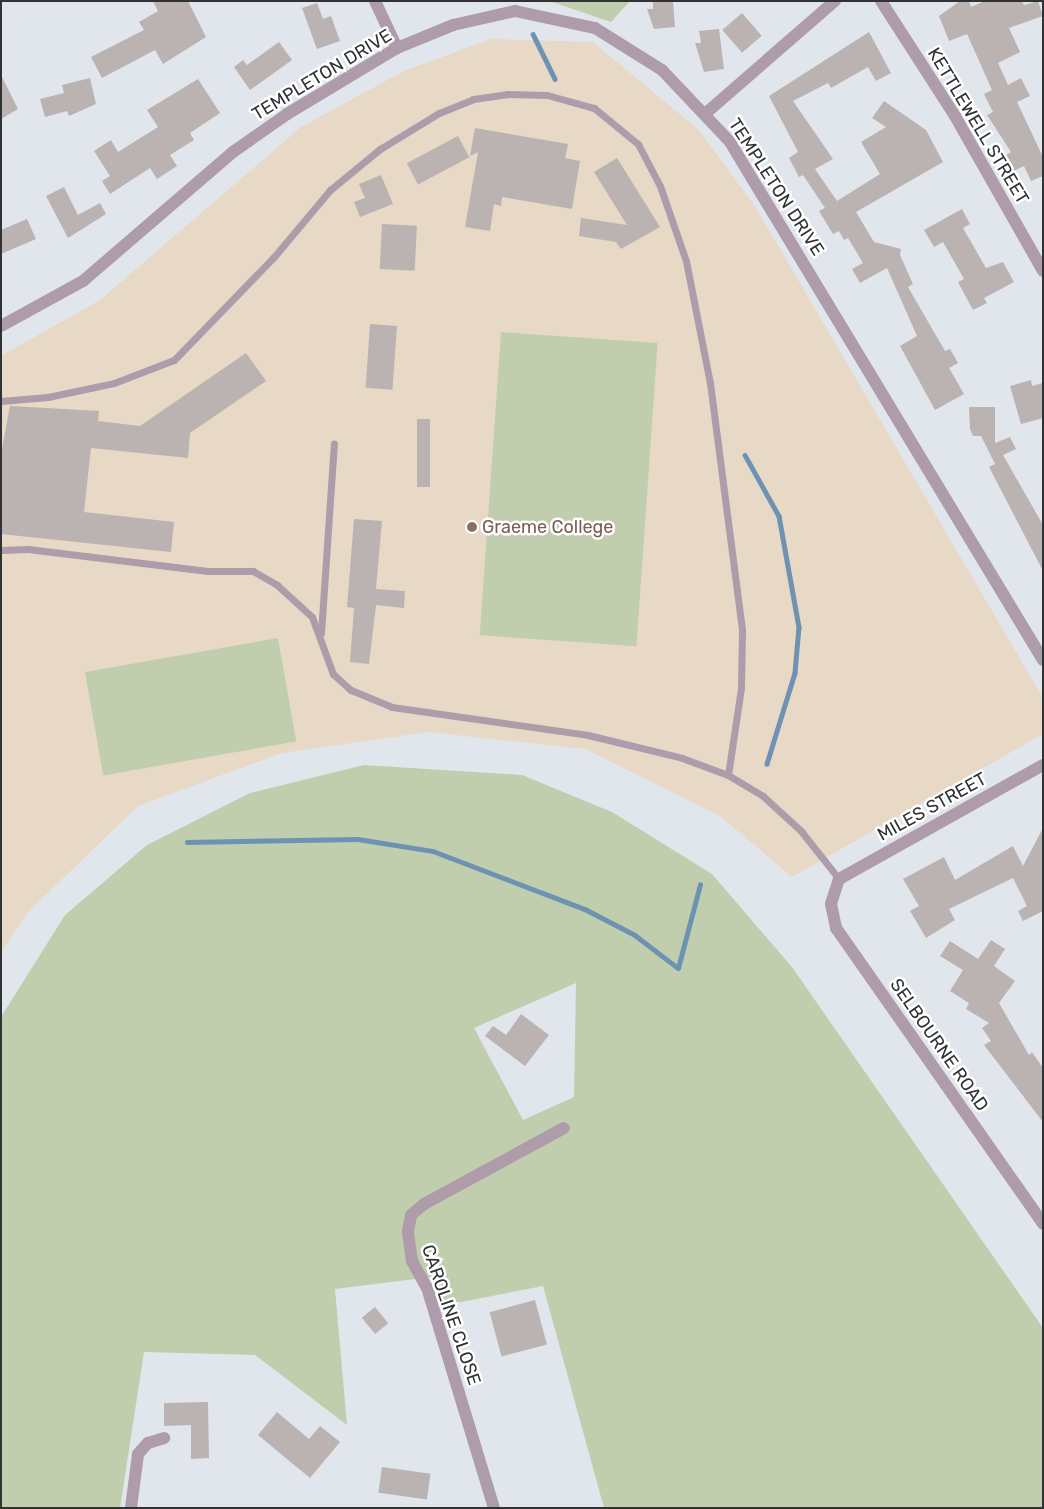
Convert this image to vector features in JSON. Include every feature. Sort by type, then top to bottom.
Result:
[{"type":"street","points":[[376,1],[397,48]]},
{"type":"street","points":[[706,113],[835,1]]},
{"type":"street","name":"KETTLEWELL STREET","points":[[881,1],[955,116],[1043,271]]},
{"type":"street","name":"TEMPLETON DRIVE","points":[[1,326],[83,281],[233,152],[295,109],[397,48],[489,14],[540,13],[595,28],[632,49],[662,70],[706,113],[770,205],[1043,660]]},
{"type":"street","name":"MILES STREET","points":[[839,879],[1043,765]]},
{"type":"street","name":"SELBOURNE ROAD","points":[[839,879],[831,904],[836,928],[1043,1224]]},
{"type":"street","name":"CAROLINE CLOSE","points":[[494,1508],[427,1288],[412,1261],[408,1231],[412,1215],[424,1204],[564,1128]]},
{"type":"street","points":[[130,1508],[138,1454],[148,1443],[164,1438]]},
{"type":"lane","points":[[1,401],[48,397],[114,383],[174,360],[273,258],[330,190],[380,149],[439,113],[473,99],[507,94],[547,95],[594,108],[638,144],[660,186],[686,261],[710,383],[742,630],[741,688],[728,776]]},
{"type":"lane","points":[[321,634],[334,442]]},
{"type":"lane","points":[[1,550],[28,549],[208,572],[253,572],[298,602],[321,634],[333,674],[342,684],[392,707],[588,735],[682,758],[728,776],[763,796],[794,825],[839,879]]},
{"type":"shaded area","name":"Graeme College","points":[[491,39],[593,42],[699,130],[756,208],[1043,698],[1043,734],[792,877],[720,816],[585,749],[428,732],[282,753],[138,806],[27,913],[1,953],[1,356],[100,300],[301,127],[404,71]]},
{"type":"green space","points":[[549,1],[630,1],[611,22]]},
{"type":"green space","points":[[501,332],[658,343],[636,646],[480,635]]},
{"type":"green space","points":[[278,638],[296,741],[103,775],[85,672]]},
{"type":"green space","points":[[364,765],[522,775],[612,812],[712,874],[792,967],[1043,1328],[1043,1508],[604,1508],[543,1286],[441,1306],[432,1277],[335,1289],[347,1425],[255,1355],[144,1352],[120,1508],[1,1508],[1,1017],[65,915],[147,845],[250,793]],"holes":[[[576,983],[574,1097],[523,1120],[474,1028]]]},
{"type":"building","points":[[153,1],[188,1],[206,37],[163,64],[155,50],[102,78],[91,57],[144,30],[139,22],[158,11]]},
{"type":"building","points":[[653,1],[673,1],[675,27],[654,29],[647,9],[653,9]]},
{"type":"building","points":[[960,1],[969,1],[971,7],[985,1],[1022,1],[1024,5],[1038,1],[1043,16],[1009,28],[1020,52],[998,63],[1008,85],[1021,78],[1030,96],[1017,102],[1043,157],[1043,176],[1031,181],[1024,166],[1011,172],[1003,157],[1011,152],[987,115],[993,112],[984,94],[992,90],[967,34],[949,41],[939,16]]},
{"type":"building","points":[[317,3],[323,19],[331,16],[340,41],[317,49],[302,8]]},
{"type":"building","points":[[742,13],[762,36],[742,53],[722,30]]},
{"type":"building","points":[[719,29],[724,69],[704,72],[695,43],[701,43],[699,31]]},
{"type":"building","points":[[869,32],[891,73],[876,81],[868,67],[831,88],[828,83],[793,101],[833,159],[815,169],[837,201],[880,174],[861,142],[886,127],[872,118],[884,101],[926,130],[943,162],[856,212],[874,242],[901,249],[900,255],[913,284],[908,287],[945,351],[950,349],[958,363],[949,368],[964,394],[935,410],[900,346],[917,336],[887,268],[860,283],[852,269],[863,263],[848,238],[844,240],[839,231],[833,234],[819,211],[825,208],[803,175],[799,177],[789,158],[798,152],[769,96]]},
{"type":"building","points":[[279,42],[292,60],[250,90],[234,67],[243,60],[247,65]]},
{"type":"building","points":[[1,75],[18,109],[1,119]]},
{"type":"building","points":[[90,78],[96,104],[69,116],[67,111],[45,117],[40,99],[64,93],[62,85]]},
{"type":"building","points":[[198,79],[220,113],[190,133],[194,140],[170,155],[177,166],[157,179],[150,168],[110,194],[102,181],[110,176],[94,151],[111,140],[118,152],[158,127],[147,110]]},
{"type":"building","points":[[475,128],[568,144],[565,158],[580,161],[572,209],[502,197],[501,206],[494,204],[490,231],[465,227],[478,152],[470,156]]},
{"type":"building","points":[[458,136],[469,157],[418,184],[407,163]]},
{"type":"building","points":[[617,158],[660,227],[621,249],[616,242],[579,236],[581,218],[627,225],[594,172]]},
{"type":"building","points":[[381,175],[393,204],[360,217],[354,202],[365,198],[359,184]]},
{"type":"building","points":[[64,187],[78,215],[100,203],[106,214],[68,238],[46,196]]},
{"type":"building","points":[[962,209],[970,224],[963,228],[986,268],[1003,262],[1014,282],[984,298],[987,303],[973,310],[958,282],[964,279],[943,242],[934,247],[924,230]]},
{"type":"building","points":[[27,219],[36,239],[1,254],[1,230]]},
{"type":"building","points":[[382,224],[417,226],[415,271],[380,269]]},
{"type":"building","points":[[370,324],[397,326],[392,390],[366,388]]},
{"type":"building","points":[[246,353],[266,381],[190,433],[188,458],[91,448],[84,512],[174,522],[171,552],[1,534],[1,454],[10,406],[99,411],[98,421],[140,426]]},
{"type":"building","points":[[1031,380],[1032,386],[1043,383],[1043,418],[1021,424],[1010,386]]},
{"type":"building","points":[[969,407],[995,407],[995,443],[1010,437],[1016,449],[1003,455],[1043,525],[1043,571],[989,467],[995,464],[981,436],[973,436],[970,429]]},
{"type":"building","points":[[417,419],[430,419],[430,487],[417,487]]},
{"type":"building","points":[[354,519],[382,521],[376,589],[405,591],[404,608],[376,605],[369,664],[350,662],[354,608],[347,607]]},
{"type":"building","points":[[1043,828],[1043,911],[1023,921],[1018,911],[1027,906],[1013,878],[949,909],[955,920],[926,938],[910,911],[919,906],[903,879],[944,857],[955,880],[1013,846],[1023,866]]},
{"type":"building","points":[[991,940],[1005,949],[994,966],[1015,981],[999,1003],[1029,1055],[1032,1052],[1043,1068],[1043,1122],[984,1045],[991,1041],[982,1028],[989,1023],[966,1009],[969,1003],[950,991],[963,970],[940,956],[950,941],[978,959]]},
{"type":"building","points":[[521,1014],[549,1035],[525,1066],[485,1036],[493,1026],[506,1035]]},
{"type":"building","points":[[535,1300],[547,1344],[502,1357],[490,1312]]},
{"type":"building","points":[[375,1307],[388,1323],[375,1334],[362,1318]]},
{"type":"building","points":[[208,1402],[209,1458],[191,1459],[191,1425],[164,1426],[164,1403]]},
{"type":"building","points":[[277,1412],[309,1439],[320,1426],[340,1442],[310,1478],[258,1435]]},
{"type":"building","points":[[382,1467],[431,1474],[427,1500],[378,1493]]},
{"type":"waterway","points":[[533,34],[555,79]]},
{"type":"waterway","points":[[745,455],[779,516],[799,627],[795,673],[767,764]]},
{"type":"waterway","points":[[187,842],[358,839],[433,851],[585,909],[635,935],[678,968],[700,885]]},
{"type":"place","name":"Graeme College","points":[[472,527]]}]
